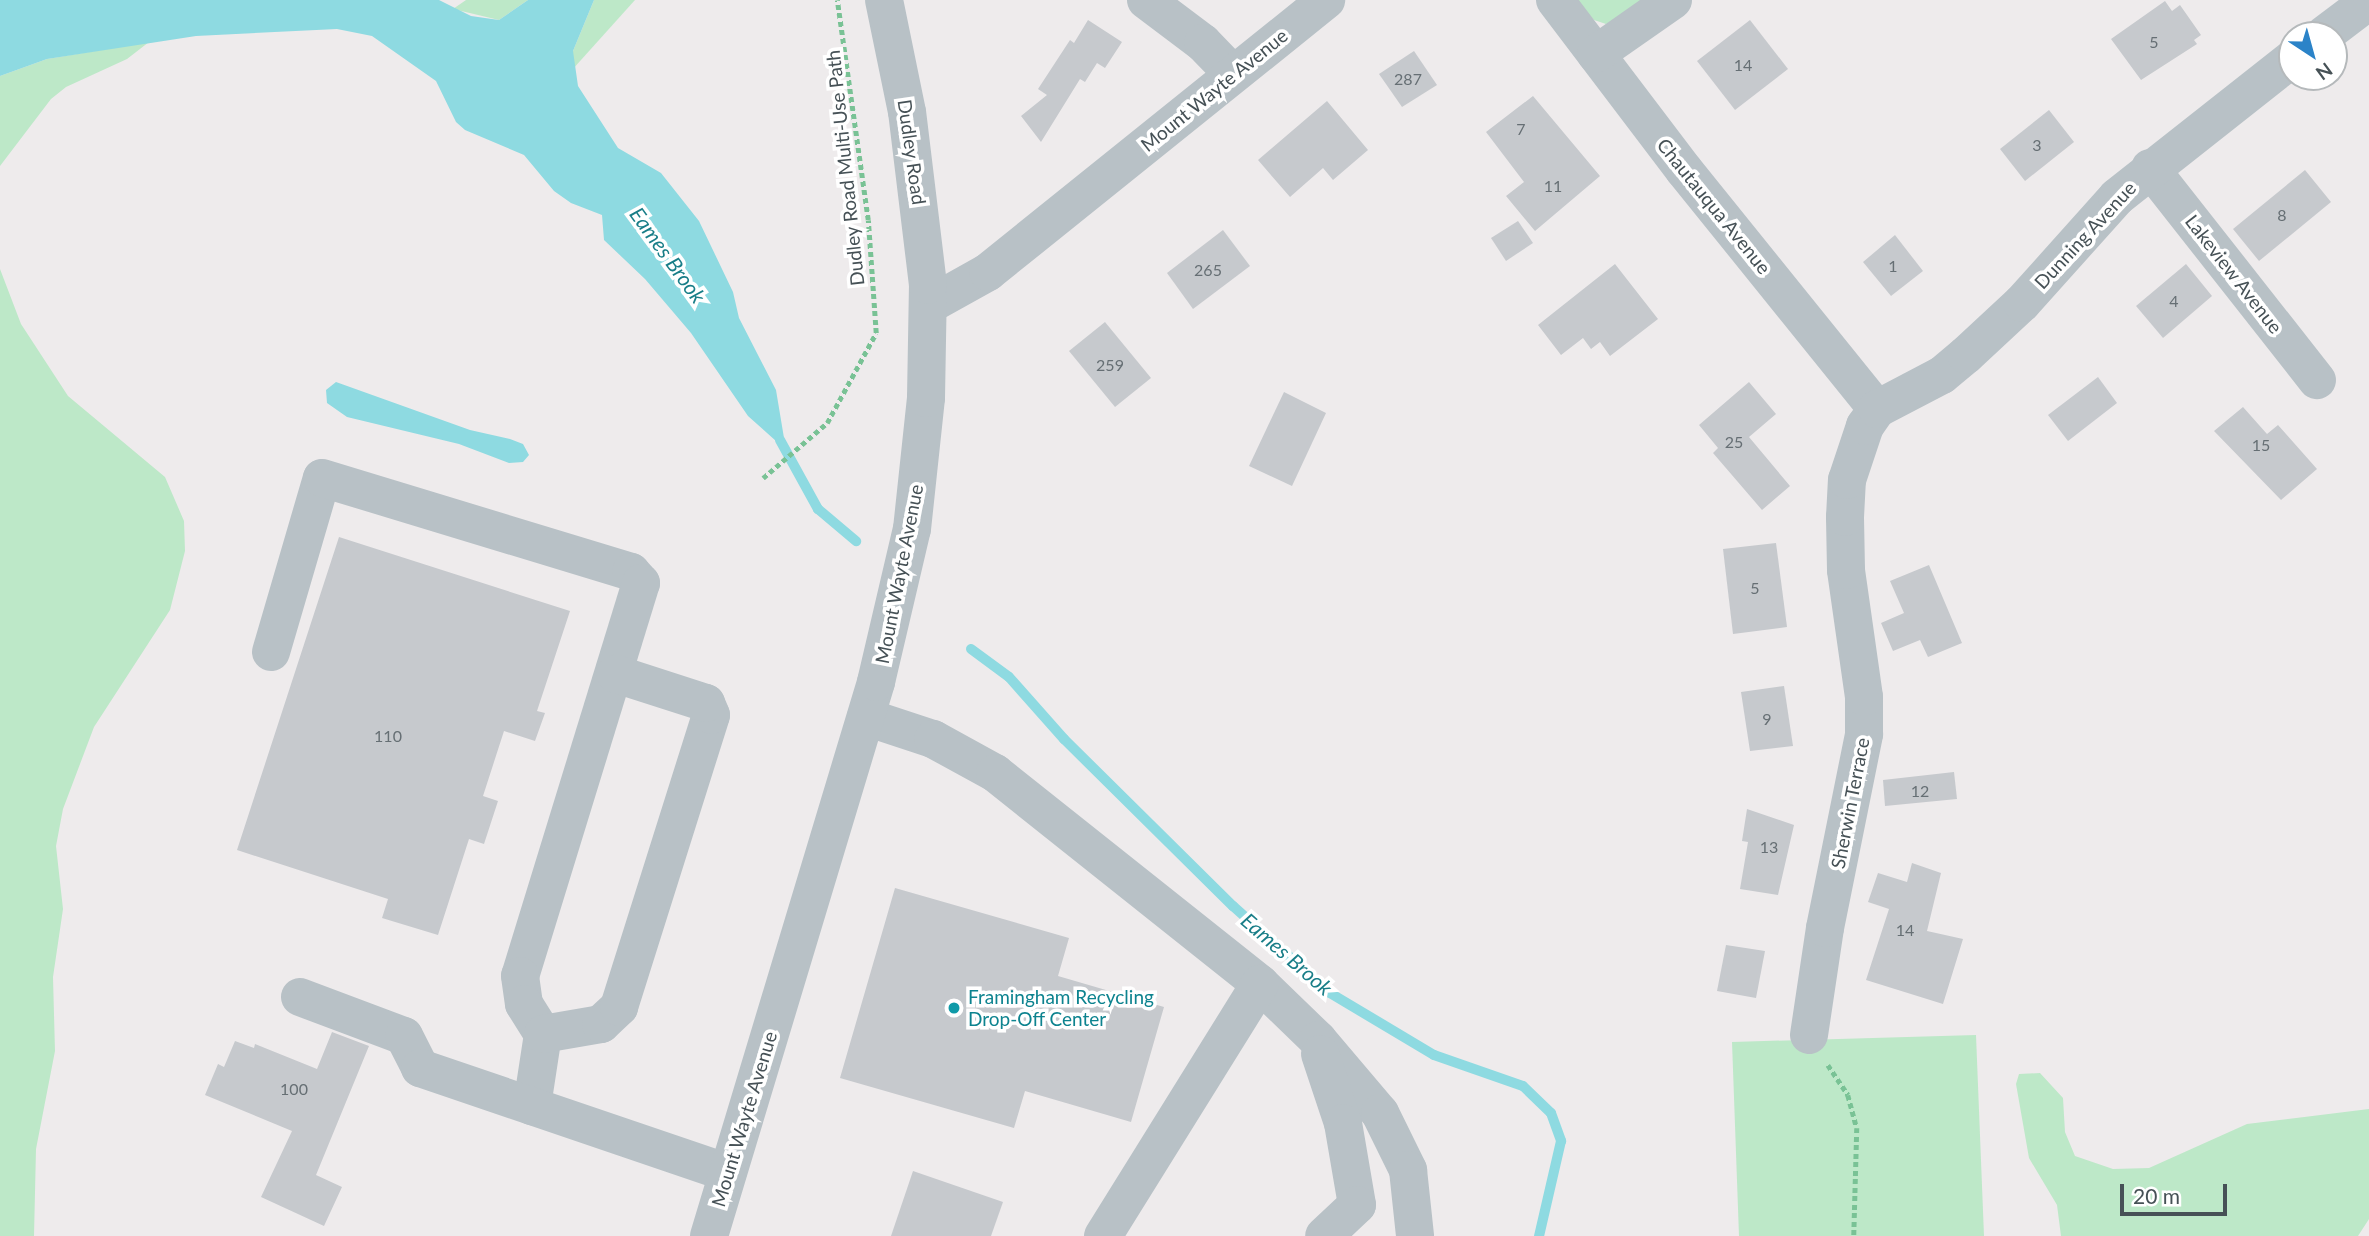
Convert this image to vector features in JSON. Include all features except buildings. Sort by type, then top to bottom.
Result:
[{"type":"street","name":"Dudley Road","points":[[884,0],[909,122],[929,305]]},
{"type":"street","points":[[1146,0],[1203,43],[1233,74]]},
{"type":"street","name":"Mount Wayte Avenue","points":[[709,1236],[866,717],[912,529],[925,422],[929,305],[988,272],[1326,0]]},
{"type":"street","name":"Chautauqua Avenue","points":[[1555,0],[1877,409]]},
{"type":"street","points":[[1596,54],[1673,0]]},
{"type":"street","points":[[2342,21],[2369,1]]},
{"type":"street","name":"Dunning Avenue","points":[[1877,409],[1942,375],[1966,355],[2022,303],[2117,197],[2150,168],[2278,70]]},
{"type":"street","name":"Lakeview Avenue","points":[[2150,168],[2317,380]]},
{"type":"street","name":"Sherwin Terrace","points":[[1809,1035],[1825,928],[1864,734],[1864,697],[1846,570],[1847,480],[1865,426],[1877,409]]},
{"type":"street","points":[[271,652],[322,478],[631,572],[642,583],[641,595],[520,976],[527,1012],[543,1034],[532,1106]]},
{"type":"street","points":[[543,1034],[593,1027],[619,1007],[711,715],[706,703],[616,674]]},
{"type":"street","points":[[866,717],[950,746],[995,773],[1255,993],[1315,1038],[1380,1114],[1408,1170],[1415,1236]]},
{"type":"street","points":[[1103,1236],[1255,993]]},
{"type":"street","points":[[1125,1236],[1254,1023],[1255,993]]},
{"type":"street","points":[[300,997],[404,1036],[420,1068],[728,1173]]},
{"type":"street","points":[[1315,1038],[1343,1123],[1355,1221],[1324,1236]]},
{"type":"path","name":"Dudley Road Multi-Use Path","points":[[763,478],[811,440],[843,400],[876,333],[868,220],[836,0]]},
{"type":"path","points":[[1809,1035],[1848,1095],[1857,1128],[1854,1236]]},
{"type":"green space","points":[[466,0],[528,0],[499,20],[453,9]]},
{"type":"green space","points":[[594,0],[635,0],[572,70],[573,51]]},
{"type":"green space","points":[[1575,0],[1654,0],[1606,24],[1594,20]]},
{"type":"green space","points":[[149,42],[127,59],[66,87],[51,99],[0,166],[0,76],[47,59]]},
{"type":"green space","points":[[0,269],[21,324],[68,396],[165,477],[184,521],[185,551],[170,610],[94,727],[63,809],[56,846],[63,909],[53,977],[55,1051],[36,1149],[34,1236],[0,1236]]},
{"type":"green space","points":[[1976,1035],[1984,1236],[1739,1236],[1732,1042]]},
{"type":"green space","points":[[2040,1073],[2063,1098],[2065,1132],[2075,1156],[2113,1169],[2149,1168],[2247,1124],[2369,1109],[2369,1219],[2358,1236],[2061,1236],[2057,1205],[2029,1158],[2016,1084],[2019,1074]]},
{"type":"water","points":[[0,0],[439,0],[471,16],[499,20],[528,0],[594,0],[573,51],[578,86],[618,148],[661,173],[699,221],[733,292],[739,318],[776,390],[786,450],[748,416],[691,333],[645,279],[604,240],[602,215],[571,203],[554,191],[524,155],[465,130],[456,122],[436,81],[372,36],[337,29],[196,36],[47,59],[0,76]]},
{"type":"water","points":[[336,382],[470,430],[510,439],[523,444],[529,455],[523,462],[509,463],[459,444],[347,417],[327,403],[326,390]]},
{"type":"waterway","name":"Eames Brook","points":[[780,440],[818,509],[856,541]]},
{"type":"waterway","name":"Eames Brook","points":[[971,649],[1009,677],[1064,739],[1233,906],[1330,993],[1434,1055],[1523,1086],[1551,1113],[1561,1141],[1539,1236]]},
{"type":"place","name":"Framingham Recycling Drop-Off Center","points":[[954,1008]]}]
